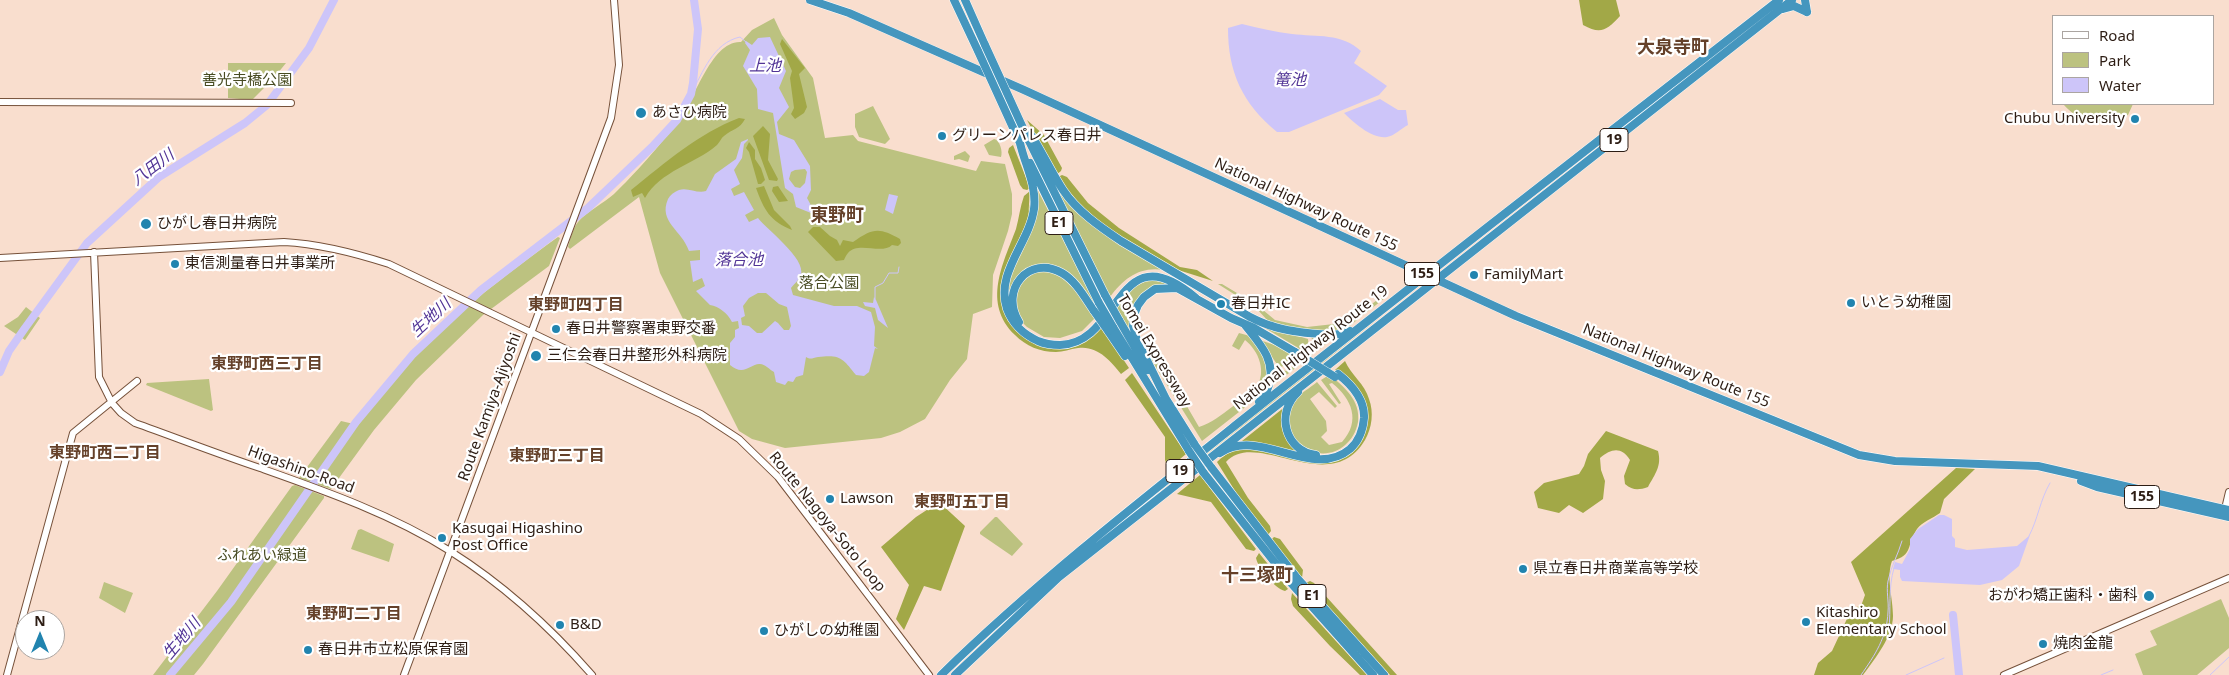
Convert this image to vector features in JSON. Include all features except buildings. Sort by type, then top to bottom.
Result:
[{"type":"highway","name":"National Highway Route 155","points":[[810,0],[849,13],[1024,90],[1516,316],[1860,456],[1895,461],[2026,465],[2227,513]]},
{"type":"highway","name":"Tomei Expressway","points":[[954,0],[1020,143],[1111,329],[1159,404],[1192,448],[1210,467],[1296,578],[1384,675]]},
{"type":"highway","name":"Tomei Expressway","points":[[966,0],[985,45],[1105,295],[1168,403],[1203,472],[1291,583],[1373,675]]},
{"type":"highway","name":"National Highway Route 19","points":[[941,675],[992,625],[1054,571],[1388,304],[1777,3],[1792,0]]},
{"type":"highway","points":[[1777,3],[1794,6],[1807,12],[1805,0]]},
{"type":"highway","name":"National Highway Route 19","points":[[955,675],[1059,577],[1437,279],[1777,3]]},
{"type":"highway","points":[[1030,138],[1063,190],[1090,218],[1121,241],[1250,317],[1287,330],[1347,334],[1383,305],[1388,304]]},
{"type":"highway","points":[[1020,143],[1032,183],[1034,200],[1031,222],[1009,268],[1005,285],[1006,306],[1018,329],[1034,339],[1049,345],[1065,345],[1079,341],[1094,331],[1124,290],[1139,280],[1149,277],[1160,276],[1180,284],[1196,298]]},
{"type":"highway","points":[[1111,329],[1094,311],[1068,277],[1054,270],[1046,268],[1031,271],[1024,275],[1015,285],[1012,297],[1014,312],[1021,325],[1042,338],[1066,340],[1078,337],[1091,328],[1121,286],[1138,275],[1160,272],[1189,281]]},
{"type":"highway","points":[[1168,403],[1137,340],[1134,315],[1144,297],[1155,290],[1177,288],[1254,328],[1337,375],[1354,389],[1363,407],[1364,416],[1361,433],[1348,450],[1334,458],[1317,459],[1265,448],[1231,448],[1223,451],[1192,474],[1185,476]]},
{"type":"highway","points":[[1250,317],[1259,327],[1296,351]]},
{"type":"highway","points":[[1204,450],[1208,443],[1264,398],[1267,392],[1272,371],[1269,359],[1266,351],[1245,325]]},
{"type":"highway","points":[[1337,375],[1351,391],[1360,408],[1358,431],[1351,443],[1341,451],[1326,455],[1312,455],[1296,447],[1290,439],[1285,424],[1287,411],[1296,395],[1338,361],[1340,355]]},
{"type":"main road","name":"Route Kamiya-Ajiyoshi","points":[[404,675],[610,118],[615,99],[619,65],[614,0]]},
{"type":"main road","points":[[0,102],[291,103]]},
{"type":"main road","name":"Route Nagoya-Soto Loop","points":[[0,258],[271,243],[313,245],[355,253],[390,264],[702,414],[739,439],[784,484],[929,675]]},
{"type":"main road","name":"Higashino-Road","points":[[91,252],[99,377],[112,403],[121,413],[136,423],[300,482],[386,516],[450,551],[524,606],[556,635],[592,675]]},
{"type":"main road","points":[[7,675],[73,433],[137,381]]},
{"type":"main road","points":[[2227,513],[2229,492]]},
{"type":"main road","points":[[2004,675],[2229,578]]},
{"type":"green space","points":[[1579,0],[1616,0],[1620,16],[1603,30],[1589,28],[1583,25]]},
{"type":"green space","name":"落合公園","points":[[774,18],[782,35],[813,78],[825,138],[853,135],[858,141],[976,171],[981,161],[1005,164],[1012,194],[1012,214],[993,275],[992,307],[973,314],[967,359],[950,380],[925,419],[900,432],[881,438],[785,448],[752,439],[739,431],[660,273],[639,197],[570,249],[568,247],[578,222],[586,214],[610,198],[622,186],[678,122],[712,61],[730,44],[741,42],[752,30]]},
{"type":"green space","points":[[782,39],[805,68],[799,74],[807,107],[804,113],[795,119],[791,114],[794,108],[790,78],[792,71],[780,44]]},
{"type":"green space","name":"善光寺橋公園","points":[[228,63],[286,63],[252,100],[228,98]]},
{"type":"green space","points":[[2064,105],[2133,105],[2128,115],[2114,122],[2103,124],[2084,120],[2072,113]]},
{"type":"green space","points":[[873,106],[890,139],[885,144],[859,137],[855,127],[855,114]]},
{"type":"green space","points":[[739,118],[745,119],[741,125],[723,137],[708,152],[659,181],[645,198],[642,193],[633,197],[631,190],[670,159],[696,140]]},
{"type":"green space","points":[[1027,120],[1044,135],[1062,168],[1056,175]]},
{"type":"green space","points":[[763,126],[770,134],[768,160],[778,179],[777,181],[769,180],[753,136]]},
{"type":"green space","points":[[994,139],[1000,146],[1001,157],[989,155],[984,145]]},
{"type":"green space","points":[[749,142],[755,150],[755,159],[761,168],[765,180],[761,184],[758,184],[749,152],[746,148]]},
{"type":"green space","points":[[1013,145],[1030,188],[1027,190],[1023,189],[1020,185],[1008,152],[1009,148]]},
{"type":"green space","points":[[965,151],[970,156],[968,162],[959,159],[954,160],[954,156]]},
{"type":"green space","points":[[1062,175],[1067,177],[1088,203],[1119,228],[1180,267],[1197,270],[1213,281],[1175,269],[1112,232],[1073,199],[1058,177]]},
{"type":"green space","points":[[1052,181],[1069,202],[1164,270],[1147,270],[1133,275],[1121,284],[1110,297]]},
{"type":"green space","points":[[1035,185],[1104,319],[1065,272],[1029,268],[1009,302],[1007,291]]},
{"type":"green space","points":[[764,186],[774,210],[792,230],[778,223],[765,209],[756,188]]},
{"type":"green space","points":[[778,186],[788,201],[779,202],[772,191],[773,187]]},
{"type":"green space","points":[[1030,191],[1028,219],[1004,274],[1001,291],[1008,321],[1027,339],[1037,344],[1061,348],[1086,340],[1101,326],[1129,368],[1121,374],[1108,359],[1097,351],[1078,348],[1056,352],[1034,348],[1019,339],[1005,323],[999,310],[997,297],[998,283],[1001,269],[1016,229],[1021,204],[1024,196]]},
{"type":"green space","points":[[813,227],[820,227],[837,240],[840,246],[843,240],[853,242],[866,234],[876,231],[887,232],[900,239],[901,243],[898,246],[892,245],[882,249],[858,248],[848,253],[844,260],[836,261],[808,232]]},
{"type":"green space","points":[[558,237],[560,238],[549,266],[483,315],[416,380],[374,430],[331,489],[299,478],[341,421],[358,425],[404,368],[439,332],[497,282]]},
{"type":"green space","points":[[1035,271],[1055,272],[1070,283],[1095,318],[1082,331],[1060,338],[1044,337],[1022,322],[1014,302],[1019,283]]},
{"type":"green space","points":[[1150,279],[1178,287],[1165,285],[1138,299],[1134,339],[1116,307],[1128,290]]},
{"type":"green space","points":[[1218,284],[1222,284],[1257,305],[1275,320],[1307,327],[1334,324],[1355,316],[1380,298],[1386,297],[1342,332],[1296,329],[1269,322],[1256,308]]},
{"type":"green space","points":[[1420,286],[1113,528],[1007,618],[1118,523],[1178,474]]},
{"type":"green space","points":[[26,307],[40,318],[25,340],[4,326],[18,317]]},
{"type":"green space","points":[[1260,325],[1308,339],[1309,349],[1290,365],[1279,367],[1260,340],[1286,349],[1294,354],[1300,349]]},
{"type":"green space","points":[[1239,333],[1250,336],[1267,362],[1267,383],[1262,394],[1202,441],[1147,353],[1154,344],[1160,364],[1167,372],[1199,427],[1245,398],[1256,388],[1259,382],[1261,375],[1260,362],[1254,350],[1245,340],[1239,350],[1232,346]]},
{"type":"green space","points":[[1310,335],[1336,336],[1270,388],[1273,369],[1287,371],[1310,354],[1314,343]]},
{"type":"green space","points":[[1345,361],[1367,394],[1371,404],[1372,415],[1371,425],[1365,440],[1350,456],[1333,464],[1314,464],[1255,453],[1239,454],[1226,462],[1248,498],[1270,526],[1271,531],[1267,536],[1245,507],[1217,462],[1227,454],[1248,448],[1304,460],[1321,459],[1350,451],[1365,413],[1348,380],[1335,370]]},
{"type":"green space","points":[[1132,373],[1186,454],[1168,469],[1165,460],[1165,437],[1125,380]]},
{"type":"green space","points":[[1329,375],[1346,389],[1354,401],[1357,407],[1358,422],[1355,432],[1343,447],[1327,453],[1318,453],[1309,450],[1293,438],[1289,425],[1289,415],[1295,399],[1317,382],[1337,406],[1335,408],[1319,392],[1310,399],[1326,421],[1327,431],[1321,437],[1329,445],[1342,442],[1351,426],[1352,411],[1345,396],[1339,389],[1332,383],[1329,384],[1341,403],[1339,404],[1321,380]]},
{"type":"green space","points":[[209,379],[213,410],[211,411],[146,385],[147,383]]},
{"type":"green space","points":[[1286,406],[1283,423],[1285,435],[1288,440],[1306,455],[1237,445]]},
{"type":"green space","points":[[1606,431],[1658,451],[1658,466],[1648,487],[1636,489],[1625,484],[1624,476],[1630,460],[1623,453],[1616,450],[1600,458],[1601,470],[1605,481],[1603,499],[1583,513],[1569,505],[1559,513],[1538,508],[1534,492],[1544,483],[1579,474],[1588,454]]},
{"type":"green space","points":[[1956,468],[1975,469],[1944,499],[1940,513],[1917,529],[1904,556],[1892,561],[1890,567],[1890,588],[1893,609],[1892,624],[1887,639],[1878,655],[1863,675],[1814,675],[1818,663],[1832,651],[1852,608],[1861,606],[1865,595],[1851,562]]},
{"type":"green space","points":[[1200,475],[1256,549],[1254,551],[1246,549],[1211,502],[1177,494]]},
{"type":"green space","name":"ふれあい緑道","points":[[295,485],[324,496],[324,498],[203,664],[194,675],[153,675],[217,591],[292,486]]},
{"type":"green space","points":[[939,502],[965,526],[941,591],[924,586],[904,630],[896,619],[909,585],[881,547],[916,517]]},
{"type":"green space","points":[[995,517],[1023,544],[1012,556],[980,534]]},
{"type":"green space","points":[[361,529],[394,544],[389,562],[351,549],[358,530]]},
{"type":"green space","points":[[1274,537],[1280,539],[1303,570],[1302,578],[1271,540]]},
{"type":"green space","points":[[1259,553],[1288,589],[1285,591],[1281,589],[1267,577],[1257,562],[1256,558]]},
{"type":"green space","points":[[1310,581],[1314,583],[1397,675],[1390,675],[1306,583]]},
{"type":"green space","points":[[104,582],[133,593],[125,613],[99,598]]},
{"type":"green space","points":[[1292,593],[1367,675],[1360,675],[1293,606]]},
{"type":"green space","points":[[2221,599],[2229,618],[2229,648],[2197,675],[2143,675],[2135,654],[2157,645],[2150,631]]},
{"type":"water","name":"篭池","points":[[1242,24],[1292,34],[1329,37],[1346,41],[1361,51],[1354,63],[1387,86],[1379,95],[1289,132],[1277,132],[1246,98],[1234,73],[1228,28]]},
{"type":"water","name":"上池","points":[[770,37],[786,71],[779,88],[789,107],[777,122],[779,134],[794,140],[810,166],[811,190],[807,198],[813,209],[811,213],[796,207],[793,194],[785,188],[773,113],[758,109],[757,89],[743,66],[750,50],[745,43],[746,41],[752,45],[758,38]],"holes":[[[805,169],[807,172],[805,183],[800,188],[795,187],[789,179],[791,172],[795,170]]]},
{"type":"water","points":[[1380,99],[1398,110],[1406,110],[1408,125],[1387,137],[1375,136],[1369,133],[1344,113]]},
{"type":"water","name":"落合池","points":[[748,139],[744,144],[742,158],[734,170],[740,184],[731,189],[734,196],[744,192],[754,210],[745,215],[749,222],[758,218],[798,261],[801,275],[791,288],[793,295],[834,306],[857,306],[871,312],[875,327],[874,346],[878,349],[875,348],[869,372],[864,376],[856,375],[844,361],[832,356],[810,359],[806,357],[803,375],[796,377],[793,382],[788,381],[785,385],[776,382],[774,372],[762,364],[757,364],[743,370],[730,365],[730,343],[735,337],[735,330],[739,328],[738,321],[732,322],[723,311],[710,305],[696,291],[705,286],[702,278],[693,282],[690,261],[700,260],[700,250],[689,251],[668,220],[666,207],[670,196],[679,190],[706,191],[715,174],[736,159],[741,142]],"holes":[[[758,293],[766,293],[779,304],[787,307],[791,326],[789,330],[784,330],[775,321],[762,333],[757,333],[749,326],[742,325],[741,318],[745,316],[743,306],[749,298]]]},
{"type":"water","points":[[889,194],[898,196],[893,214],[885,210]]},
{"type":"water","points":[[874,297],[888,328],[878,320],[875,308],[865,306],[863,302],[873,303]]},
{"type":"water","points":[[1939,515],[1952,519],[1952,536],[1955,539],[1955,547],[1967,550],[2017,546],[2030,535],[2019,566],[2002,580],[1980,585],[1902,581],[1900,570],[1893,569],[1895,562],[1902,564],[1910,549],[1910,539],[1918,529]]},
{"type":"waterway","name":"八田川","points":[[0,372],[9,351],[87,243],[159,177],[245,123],[267,105],[309,48],[334,0]]},
{"type":"waterway","name":"生地川","points":[[170,675],[231,602],[356,422],[413,354],[481,290],[588,208],[652,147],[677,120],[691,94],[693,83],[698,29],[694,0]]},
{"type":"waterway","points":[[691,94],[710,60],[723,45],[740,37],[746,42]]},
{"type":"waterway","points":[[875,299],[875,287],[883,283],[889,273],[898,273],[899,267]]},
{"type":"waterway","points":[[2029,536],[2050,483]]},
{"type":"waterway","points":[[1861,675],[1883,638],[1888,612],[1888,581],[1902,541]]},
{"type":"waterway","points":[[1889,630],[1890,591],[1894,568]]},
{"type":"waterway","points":[[1953,615],[1959,675]]},
{"type":"waterway","points":[[2210,675],[2229,657]]},
{"type":"waterway","points":[[1906,675],[1944,658]]},
{"type":"waterway","points":[[2101,675],[2113,670]]},
{"type":"place","name":"あさひ病院","points":[[641,113]]},
{"type":"place","name":"Chubu University","points":[[2135,119]]},
{"type":"place","name":"グリーンパレス春日井","points":[[942,136]]},
{"type":"place","name":"ひがし春日井病院","points":[[146,224]]},
{"type":"place","name":"東信測量春日井事業所","points":[[175,264]]},
{"type":"place","name":"FamilyMart","points":[[1474,275]]},
{"type":"place","name":"いとう幼稚園","points":[[1851,303]]},
{"type":"place","name":"春日井IC","points":[[1221,304]]},
{"type":"place","name":"春日井警察署東野交番","points":[[556,329]]},
{"type":"place","name":"三仁会春日井整形外科病院","points":[[536,356]]},
{"type":"place","name":"Lawson","points":[[830,499]]},
{"type":"place","name":"Kasugai Higashino Post Office","points":[[442,538]]},
{"type":"place","name":"県立春日井商業高等学校","points":[[1523,569]]},
{"type":"place","name":"おがわ矯正歯科・歯科","points":[[2149,596]]},
{"type":"place","name":"Kitashiro Elementary School","points":[[1806,622]]},
{"type":"place","name":"B&D","points":[[560,625]]},
{"type":"place","name":"ひがしの幼稚園","points":[[764,631]]},
{"type":"place","name":"焼肉金龍","points":[[2043,644]]},
{"type":"place","name":"春日井市立松原保育園","points":[[308,650]]},
{"type":"district","name":"大泉寺町","points":[[1673,48]]},
{"type":"district","name":"東野町","points":[[837,216]]},
{"type":"district","name":"東野町四丁目","points":[[576,305]]},
{"type":"district","name":"東野町西三丁目","points":[[267,364]]},
{"type":"district","name":"東野町西二丁目","points":[[105,453]]},
{"type":"district","name":"東野町三丁目","points":[[557,456]]},
{"type":"district","name":"東野町五丁目","points":[[962,502]]},
{"type":"district","name":"十三塚町","points":[[1257,576]]},
{"type":"district","name":"東野町二丁目","points":[[354,614]]}]
